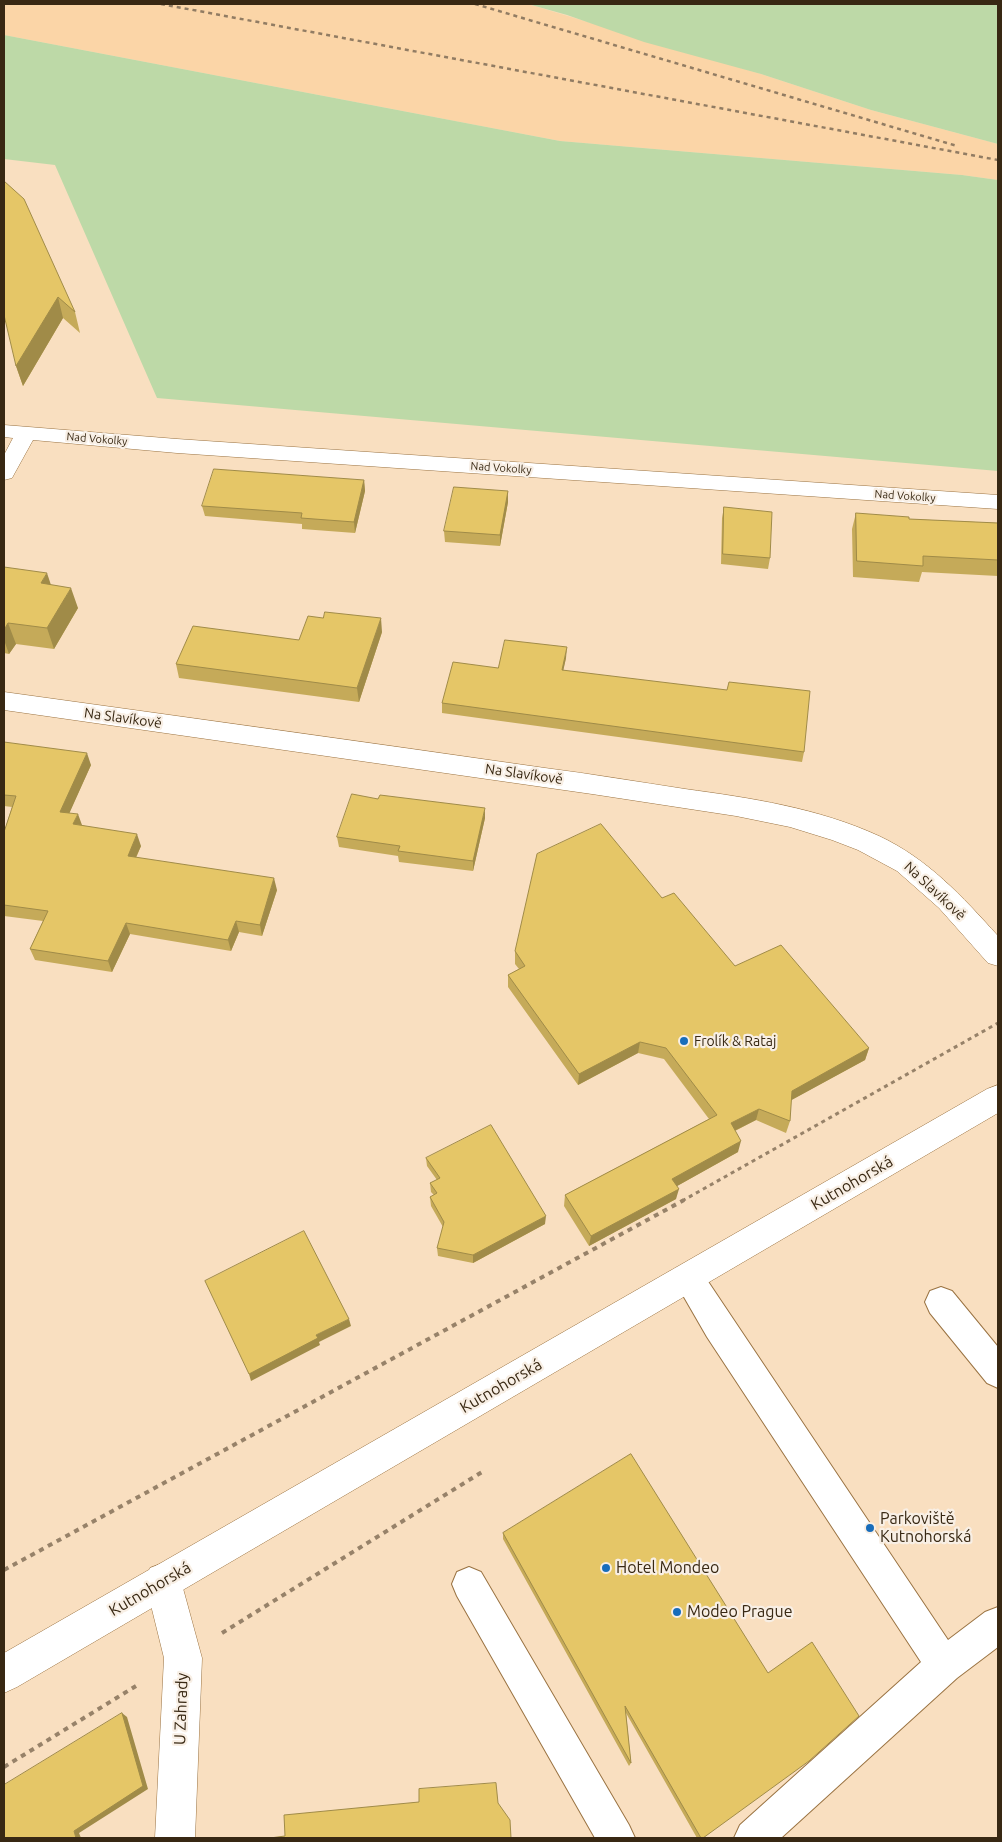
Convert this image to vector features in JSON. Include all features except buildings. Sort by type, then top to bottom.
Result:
[{"type":"street","name":"Nad Vokolky","points":[[4,431],[177,446],[998,502]]},
{"type":"street","points":[[4,473],[27,432]]},
{"type":"street","name":"Na Slavíkově","points":[[4,701],[607,786],[723,804],[806,822],[865,842],[892,854],[910,866],[948,901],[998,954]]},
{"type":"street","name":"Kutnohorská","points":[[4,1674],[998,1098]]},
{"type":"street","name":"U Zahrady","points":[[163,1581],[182,1658],[176,1838]]},
{"type":"lane","points":[[688,1278],[944,1665]]},
{"type":"lane","points":[[941,1302],[998,1372]]},
{"type":"lane","points":[[469,1584],[616,1838]]},
{"type":"lane","points":[[753,1838],[944,1665],[998,1625]]},
{"type":"path","points":[[4,1570],[704,1189],[998,1023]]},
{"type":"path","points":[[4,1767],[482,1472]]},
{"type":"shaded area","points":[[4,4],[528,4],[761,74],[871,110],[998,144],[998,180],[962,175],[560,141],[4,35]]},
{"type":"green space","points":[[528,4],[998,4],[998,144],[871,110],[761,74],[644,42],[567,15]]},
{"type":"green space","points":[[4,35],[560,141],[962,175],[998,180],[998,471],[157,398],[55,165],[4,159]]},
{"type":"railway","points":[[161,4],[998,160]]},
{"type":"railway","points":[[475,4],[957,146]]},
{"type":"place","name":"Frolík & Rataj","points":[[684,1041]]},
{"type":"place","name":"Parkoviště Kutnohorská","points":[[870,1528]]},
{"type":"place","name":"Hotel Mondeo","points":[[606,1568]]},
{"type":"place","name":"Modeo Prague","points":[[677,1612]]}]
